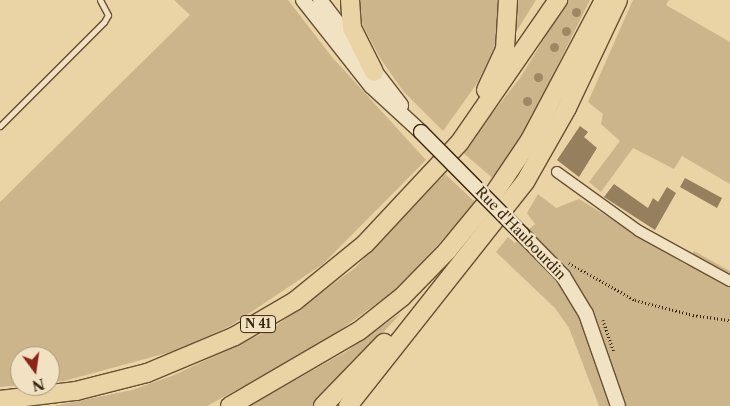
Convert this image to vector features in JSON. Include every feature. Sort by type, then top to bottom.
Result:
[{"type":"highway","points":[[350,0],[352,28],[374,72]]},
{"type":"highway","points":[[436,168],[499,65],[507,37],[508,0]]},
{"type":"highway","name":"N 41","points":[[60,393],[94,388],[147,373],[207,350],[267,319],[353,255],[436,168],[476,122],[520,53],[558,0]]},
{"type":"highway","points":[[230,406],[359,331],[433,265],[493,195],[526,146],[604,0]]},
{"type":"highway","points":[[348,406],[536,166],[618,0]]},
{"type":"highway","points":[[323,406],[443,287]]},
{"type":"highway","points":[[0,400],[34,396]]},
{"type":"main road","name":"Rue d'Haubourdin","points":[[303,0],[371,86],[421,132],[556,268],[584,308],[618,406]]},
{"type":"main road","name":"Rue d'Haubourdin","points":[[320,0],[421,132]]},
{"type":"street","points":[[557,172],[631,226],[730,281]]},
{"type":"lane","points":[[0,126],[104,22],[108,15],[100,0]]},
{"type":"path","points":[[563,259],[606,287],[635,300],[693,316],[730,320]]},
{"type":"shaded area","points":[[174,0],[288,0],[332,57],[426,160],[323,264],[230,326],[178,350],[64,381],[60,381],[60,346],[10,346],[10,386],[0,387],[0,202],[190,15]]},
{"type":"shaded area","points":[[359,0],[499,0],[501,12],[495,46],[478,82],[443,131],[403,91],[380,58],[363,26]]},
{"type":"shaded area","points":[[516,0],[536,0],[516,32],[517,14]]},
{"type":"shaded area","points":[[568,0],[590,0],[536,109],[495,180],[462,152],[520,78]]},
{"type":"shaded area","points":[[633,0],[669,0],[666,5],[730,42],[730,184],[682,156],[674,169],[633,148],[601,192],[589,182],[620,141],[601,124],[603,114],[588,102]]},
{"type":"shaded area","points":[[445,174],[476,203],[398,288],[322,343],[207,406],[54,406],[132,390],[172,376],[272,329],[355,268]]},
{"type":"shaded area","points":[[538,194],[556,208],[579,199],[686,265],[694,251],[730,271],[730,406],[599,406],[569,328],[555,308],[496,252],[508,237],[515,243],[535,224],[527,213]]},
{"type":"shaded area","points":[[401,313],[315,406],[249,406],[347,351]]},
{"type":"building","points":[[580,126],[588,132],[584,137],[597,148],[579,177],[557,160]]},
{"type":"building","points":[[685,178],[722,198],[717,208],[680,187]]},
{"type":"building","points":[[614,184],[648,208],[653,198],[658,202],[667,187],[676,193],[655,230],[604,197]]}]
